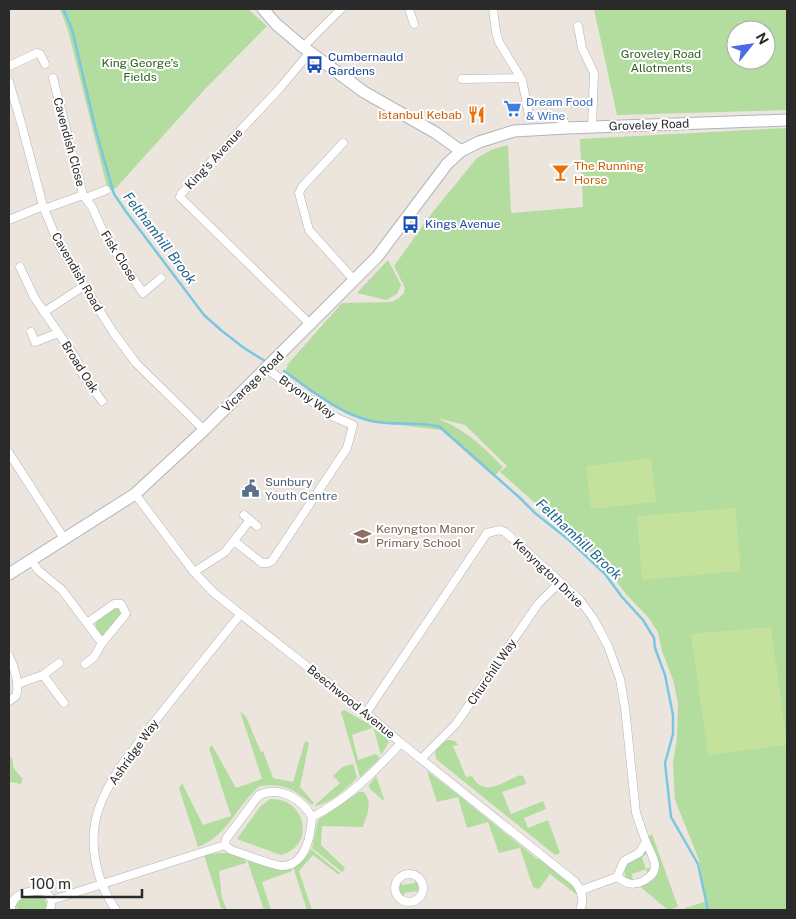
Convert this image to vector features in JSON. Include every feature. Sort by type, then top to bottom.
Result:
[{"type":"street","points":[[263,9],[276,24],[306,49],[364,92],[436,133],[461,151]]},
{"type":"street","points":[[306,49],[341,9]]},
{"type":"street","points":[[410,9],[414,24]]},
{"type":"street","points":[[493,9],[499,42],[520,78],[529,115],[536,118],[558,117],[563,120],[567,128]]},
{"type":"street","points":[[578,26],[582,48],[594,73],[592,128]]},
{"type":"street","name":"King's Avenue","points":[[306,49],[280,88],[180,197],[311,325]]},
{"type":"street","points":[[9,66],[37,53],[40,54],[45,64]]},
{"type":"street","name":"Cavendish Close","points":[[9,220],[84,196],[53,78]]},
{"type":"street","points":[[462,79],[520,78]]},
{"type":"street","name":"Cavendish Road","points":[[10,87],[44,208],[59,245],[113,332],[136,363],[204,430]]},
{"type":"street","name":"Groveley Road","points":[[461,151],[479,142],[514,131],[787,120]]},
{"type":"street","points":[[343,143],[302,187],[299,194],[309,230],[355,281]]},
{"type":"street","name":"Vicarage Road","points":[[9,574],[135,494],[204,430],[355,281],[377,257],[447,164],[461,151]]},
{"type":"street","points":[[84,196],[106,190]]},
{"type":"street","name":"Fisk Close","points":[[84,196],[92,207],[106,238],[143,293],[161,278]]},
{"type":"street","name":"Broad Oak","points":[[20,267],[34,297],[77,360],[81,372],[102,401]]},
{"type":"street","points":[[44,312],[84,286]]},
{"type":"street","name":"Broad Oak","points":[[32,332],[35,342],[58,333]]},
{"type":"street","name":"Bryony Way","points":[[234,541],[262,563],[272,561],[347,448],[353,425],[332,416],[267,369]]},
{"type":"street","points":[[9,456],[65,540]]},
{"type":"street","name":"Beechwood Avenue","points":[[135,494],[194,572],[214,593],[575,882],[582,892]]},
{"type":"street","points":[[244,515],[257,526]]},
{"type":"street","points":[[194,572],[225,552],[250,520]]},
{"type":"street","name":"Kenyngton Drive","points":[[366,713],[487,533],[500,530],[505,532],[579,599],[593,618],[608,646],[620,679],[625,708],[636,813],[655,866],[654,873],[649,878],[634,884],[626,883],[617,876]]},
{"type":"street","points":[[32,560],[38,570],[58,584],[102,644]]},
{"type":"street","name":"Churchill Way","points":[[421,759],[456,724],[538,604],[560,582]]},
{"type":"street","points":[[85,664],[94,657],[126,614],[121,604],[114,604],[87,623]]},
{"type":"street","name":"Ashridge Way","points":[[116,910],[102,883],[96,864],[94,836],[98,809],[112,780],[133,749],[240,614]]},
{"type":"street","points":[[9,656],[18,691],[16,696],[9,701]]},
{"type":"street","points":[[16,684],[43,675],[59,662]]},
{"type":"street","points":[[43,675],[64,703]]},
{"type":"street","points":[[312,817],[347,796],[378,768],[401,743]]},
{"type":"street","points":[[224,845],[226,838],[259,795],[267,792],[277,791],[288,794],[312,817]]},
{"type":"street","points":[[224,845],[231,850],[283,866],[292,863],[301,855],[308,842],[312,817]]},
{"type":"street","points":[[580,910],[582,892],[617,876],[624,861],[639,853],[646,842]]},
{"type":"street","points":[[52,900],[224,845]]},
{"type":"street","points":[[11,910],[11,904],[14,899],[28,892],[45,891],[52,900],[50,910]]},
{"type":"green space","name":"King George’s Fields","points":[[60,9],[248,9],[267,26],[206,88],[116,188],[108,191],[68,30]]},
{"type":"green space","name":"Groveley Road Allotments","points":[[594,9],[787,9],[787,110],[617,115]]},
{"type":"green space","points":[[787,128],[787,910],[686,910],[685,908],[706,903],[699,860],[675,800],[673,763],[677,738],[678,703],[658,632],[648,617],[586,548],[500,472],[507,466],[465,425],[437,418],[473,439],[503,467],[494,477],[441,430],[366,421],[347,414],[312,393],[284,372],[287,365],[342,303],[392,302],[404,293],[405,288],[394,266],[432,213],[477,158],[491,150],[508,145],[511,213],[583,207],[580,139]]},
{"type":"green space","points":[[388,260],[401,285],[397,294],[386,300],[357,293]]},
{"type":"green space","points":[[651,458],[656,502],[591,509],[586,466]]},
{"type":"green space","points":[[735,508],[741,571],[642,580],[637,516]]},
{"type":"green space","points":[[114,609],[119,609],[122,613],[106,635],[100,635],[96,623]]},
{"type":"green space","points":[[771,627],[787,745],[708,755],[691,634]]},
{"type":"green space","points":[[344,710],[371,725],[372,728],[352,735],[358,760],[376,754],[380,758],[360,777],[341,712]]},
{"type":"green space","points":[[240,711],[246,717],[261,752],[263,751],[273,778],[293,782],[305,741],[309,743],[300,787],[314,803],[312,805],[294,791],[283,786],[260,786],[218,835],[198,847],[179,788],[182,783],[203,825],[231,816],[209,748],[212,745],[236,788],[262,779]]},
{"type":"green space","points":[[373,726],[389,742],[381,755]]},
{"type":"green space","points":[[455,741],[458,745],[453,746],[466,777],[472,776],[482,786],[494,786],[520,775],[524,777],[526,784],[502,792],[511,814],[543,801],[546,809],[524,818],[528,828],[548,820],[560,853],[555,855],[436,759],[435,750],[443,742]]},
{"type":"green space","points":[[10,756],[14,768],[23,779],[20,785],[9,780]]},
{"type":"green space","points":[[353,764],[357,778],[332,799],[314,806],[340,783],[333,776],[342,767]]},
{"type":"green space","points":[[427,771],[575,887],[577,894],[550,874],[539,889],[533,887],[520,848],[499,853],[488,822],[467,828],[458,797],[437,802]]},
{"type":"green space","points":[[376,776],[385,802],[370,789],[369,785]]},
{"type":"green space","points":[[359,792],[364,792],[369,805],[363,827],[322,826],[321,845],[345,868],[342,872],[312,848],[318,820]]},
{"type":"green space","points":[[270,799],[282,800],[292,806],[302,822],[303,832],[299,842],[292,850],[281,855],[237,839],[260,807]]},
{"type":"green space","points":[[652,834],[678,907],[668,910],[637,884],[654,878],[656,872],[656,857],[648,837]]},
{"type":"green space","points":[[311,849],[340,873],[339,875],[313,855],[299,871],[312,910],[307,910],[293,867],[306,857]]},
{"type":"green space","points":[[645,850],[647,854],[642,857],[646,869],[632,874],[633,881],[626,878],[625,869],[627,865],[633,858]]},
{"type":"green space","points":[[229,853],[245,858],[246,863],[219,871],[222,898],[227,910],[221,908],[204,855]]},
{"type":"green space","points":[[247,860],[280,869],[291,867],[292,871],[262,882],[271,910],[264,910]]},
{"type":"green space","points":[[653,867],[648,875],[646,869]]},
{"type":"green space","points":[[415,880],[420,882],[420,892],[417,894],[417,891],[404,893],[404,897],[401,895],[398,889],[401,882],[402,885],[415,883]]},
{"type":"green space","points":[[30,895],[44,897],[47,905],[45,909],[17,910],[16,905],[21,899]]},
{"type":"waterway","name":"Felthamhill Brook","points":[[63,9],[72,29],[96,131],[114,194],[204,315],[244,348],[265,361]]},
{"type":"waterway","name":"Felthamhill Brook","points":[[284,371],[336,407],[359,417],[379,422],[423,424],[440,427],[605,574],[622,597],[643,620],[654,638],[655,648],[665,675],[673,715],[673,734],[665,763],[671,817],[698,864],[708,910]]},
{"type":"place","name":"Cumbernauld Gardens","points":[[314,64]]},
{"type":"place","name":"Dream Food & Wine","points":[[512,109]]},
{"type":"place","name":"Istanbul Kebab","points":[[476,115]]},
{"type":"place","name":"The Running Horse","points":[[560,173]]},
{"type":"place","name":"Kings Avenue","points":[[411,224]]},
{"type":"place","name":"Sunbury Youth Centre","points":[[251,489]]},
{"type":"place","name":"Kenyngton Manor Primary School","points":[[362,536]]}]
